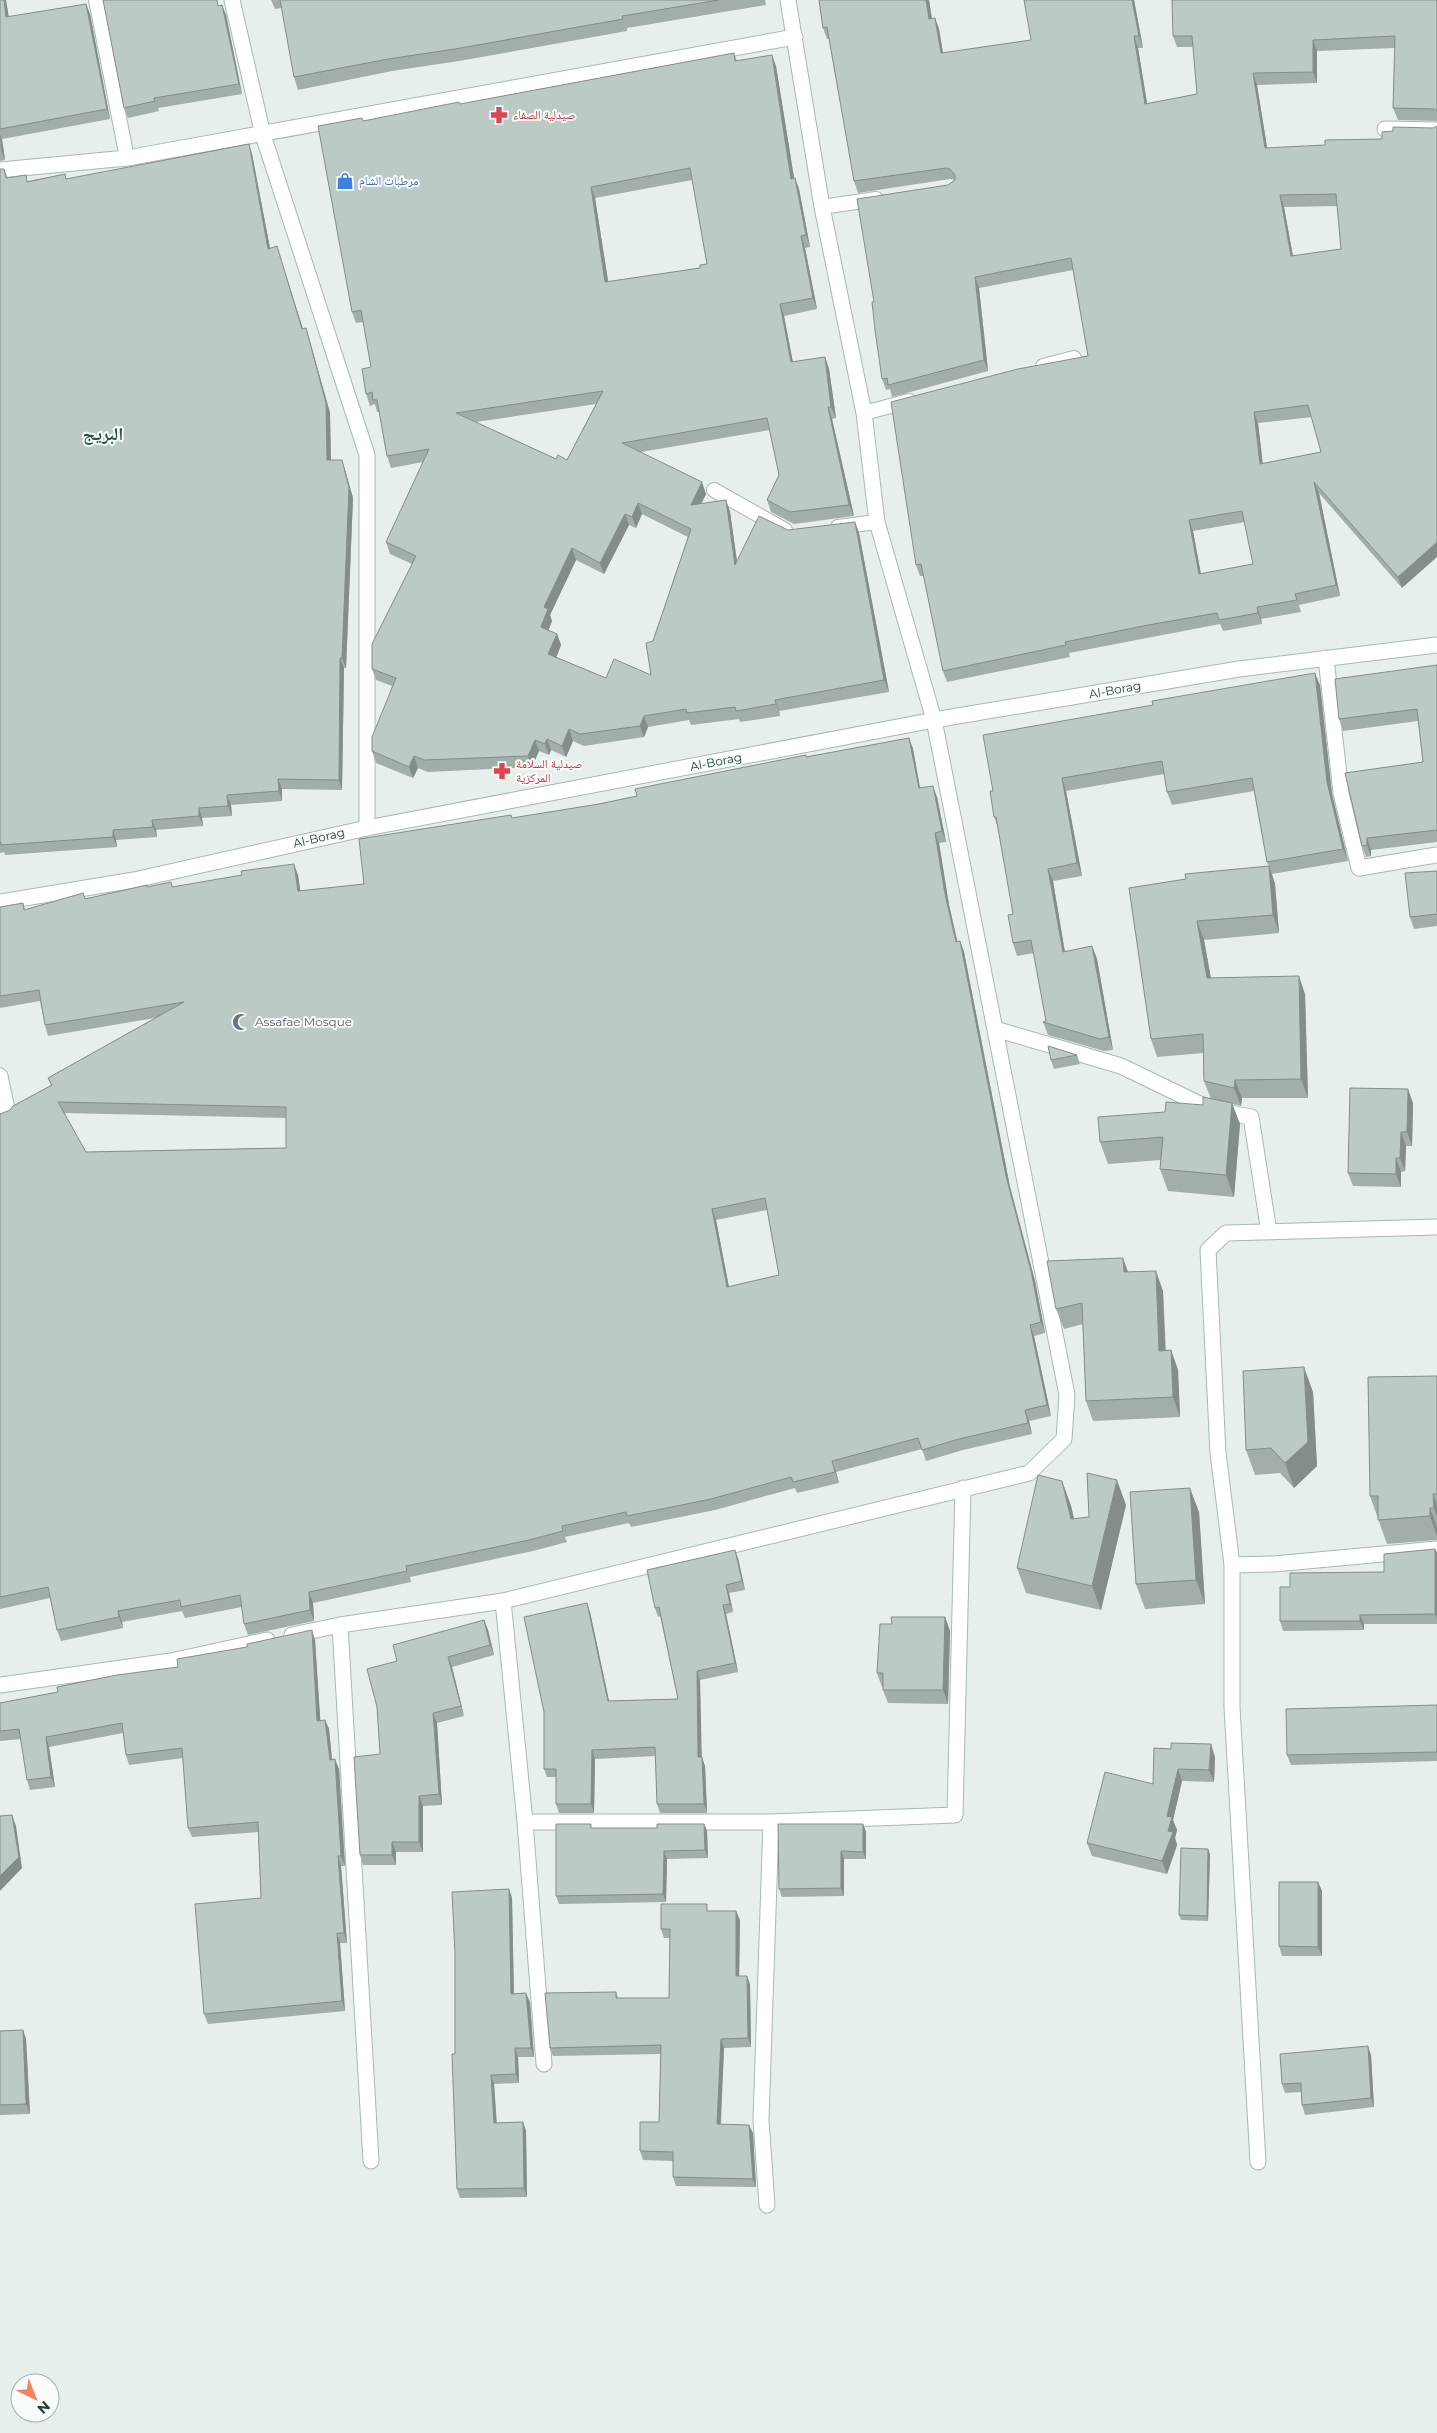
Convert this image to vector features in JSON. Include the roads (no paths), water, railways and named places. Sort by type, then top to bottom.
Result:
[{"type":"street","points":[[232,0],[263,135],[367,455],[366,828]]},
{"type":"street","points":[[0,1685],[171,1661],[340,1624],[503,1600],[1029,1472],[1064,1439],[1067,1395],[934,720],[877,522],[864,413],[822,207],[788,0]]},
{"type":"street","points":[[0,170],[127,158],[263,135],[795,37]]},
{"type":"street","points":[[1385,129],[1437,130]]},
{"type":"street","name":"Al-Borag","points":[[0,902],[134,880],[366,828],[934,720],[1240,669],[1437,645]]},
{"type":"street","points":[[1326,658],[1341,793],[1359,868],[1437,855]]},
{"type":"street","points":[[995,1029],[1120,1066],[1212,1110],[1251,1117],[1269,1232]]},
{"type":"street","points":[[0,1076],[8,1114],[0,1116]]},
{"type":"street","points":[[1258,2162],[1232,1708],[1232,1565],[1218,1453],[1208,1250],[1226,1233],[1437,1227]]},
{"type":"street","points":[[526,1822],[771,1822],[955,1815],[963,1488]]},
{"type":"street","points":[[1232,1565],[1274,1564],[1437,1549]]},
{"type":"street","points":[[503,1600],[526,1822],[544,2064]]},
{"type":"street","points":[[340,1624],[371,2161]]},
{"type":"street","points":[[766,2205],[761,2120],[771,1822]]},
{"type":"lane","points":[[96,0],[127,158]]},
{"type":"lane","points":[[822,207],[887,198]]},
{"type":"lane","points":[[1031,369],[1074,358]]},
{"type":"lane","points":[[864,413],[920,398]]},
{"type":"lane","points":[[714,490],[792,533],[801,532]]},
{"type":"lane","points":[[820,530],[877,522]]},
{"type":"place","name":"صيدلية الصفاء","points":[[499,115]]},
{"type":"place","name":"مرطبات الشام","points":[[345,181]]},
{"type":"place","name":"صيدلية السلامة المركزية","points":[[502,771]]},
{"type":"place","name":"Assafae Mosque","points":[[241,1022]]},
{"type":"district","name":"البريج","points":[[103,434]]}]
